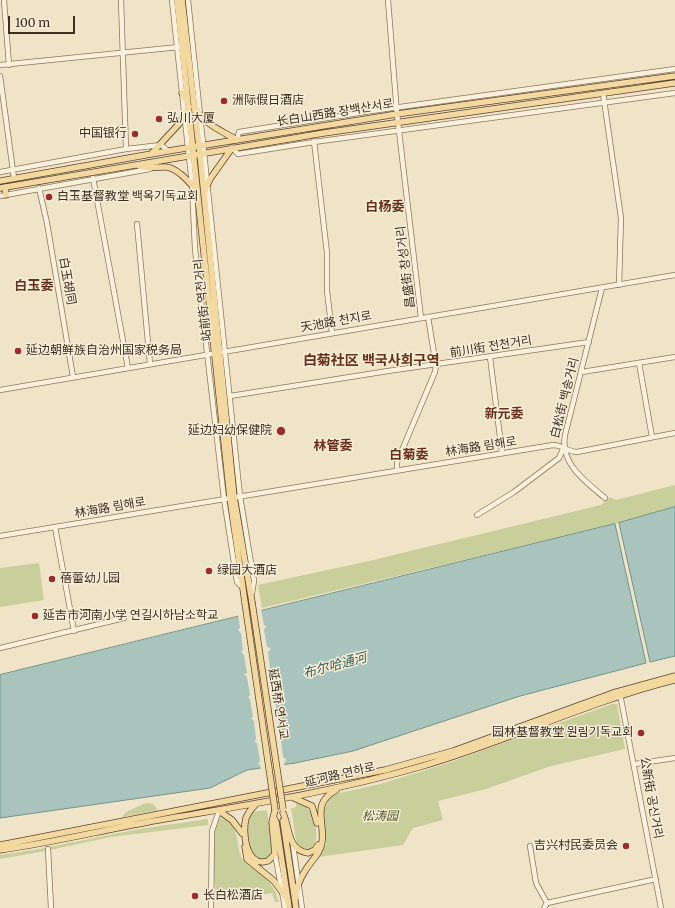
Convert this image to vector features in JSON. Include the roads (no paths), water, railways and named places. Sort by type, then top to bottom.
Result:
[{"type":"main road","name":"站前街 역전거리","points":[[177,0],[179,47],[191,105]]},
{"type":"main road","name":"站前街 역전거리","points":[[182,0],[191,105],[201,192],[214,353],[244,603]]},
{"type":"main road","name":"长白山西路 장백산서로","points":[[0,181],[397,111],[675,76]]},
{"type":"main road","name":"长白山西路 장백산서로","points":[[3,188],[314,135],[675,83]]},
{"type":"main road","points":[[182,93],[191,105],[219,131],[237,140]]},
{"type":"main road","points":[[152,154],[161,145],[191,105]]},
{"type":"main road","points":[[137,166],[150,169],[165,167],[172,169],[201,192],[232,148]]},
{"type":"main road","points":[[3,188],[3,195]]},
{"type":"main road","name":"站前街 역전거리","points":[[232,498],[251,599]]},
{"type":"main road","name":"延西桥 연서교","points":[[251,599],[283,811]]},
{"type":"main road","name":"延西桥 연서교","points":[[244,603],[276,810],[273,818]]},
{"type":"main road","name":"延河路 연하로","points":[[0,845],[385,770],[438,756],[620,693],[675,676]]},
{"type":"main road","name":"延河路 연하로","points":[[0,850],[294,798],[345,786],[453,756],[620,693],[675,680]]},
{"type":"main road","points":[[283,811],[293,845],[296,849],[308,853],[317,847],[319,841],[316,817],[307,794],[308,786]]},
{"type":"main road","points":[[295,900],[298,884],[305,870],[321,846],[319,816],[324,801],[330,794],[345,786]]},
{"type":"main road","points":[[257,795],[248,812],[245,822],[249,851],[253,859],[260,862],[268,861],[275,854],[272,822],[273,818]]},
{"type":"main road","points":[[294,798],[312,806]]},
{"type":"main road","points":[[252,805],[243,818],[242,833],[247,859],[268,875],[288,900]]},
{"type":"main road","points":[[218,811],[235,822],[242,833]]},
{"type":"main road","points":[[283,811],[296,908]]},
{"type":"main road","points":[[273,818],[276,822],[290,908]]},
{"type":"street","points":[[4,0],[9,65]]},
{"type":"street","points":[[121,0],[124,53],[126,150]]},
{"type":"street","name":"站前街 역전거리","points":[[172,0],[179,47],[184,115],[196,146]]},
{"type":"street","name":"站前街 역전거리","points":[[188,0],[200,114],[192,185],[195,249],[214,353]]},
{"type":"street","name":"昌盛街 창성거리","points":[[388,0],[398,123],[401,132],[421,318]]},
{"type":"street","points":[[0,66],[179,47]]},
{"type":"street","name":"长白山西路 장백산서로","points":[[237,140],[239,132],[397,111],[675,68]]},
{"type":"street","points":[[0,76],[14,178]]},
{"type":"street","points":[[603,93],[621,218],[619,285]]},
{"type":"street","name":"长白山西路 장백산서로","points":[[232,148],[238,154],[314,142],[401,132],[675,93]]},
{"type":"street","points":[[314,135],[327,253],[327,290],[332,333]]},
{"type":"street","points":[[0,172],[161,145],[168,151]]},
{"type":"street","name":"站前街 역전거리","points":[[196,155],[208,183],[226,351],[230,396],[232,498]]},
{"type":"street","points":[[3,195],[150,169]]},
{"type":"street","points":[[93,178],[128,368]]},
{"type":"street","name":"白玉胡同","points":[[39,188],[47,223],[74,377]]},
{"type":"street","points":[[137,224],[150,364]]},
{"type":"street","name":"天池路 천지로","points":[[0,390],[675,276]]},
{"type":"street","name":"白松街 백송거리","points":[[602,288],[565,435],[564,447],[573,468],[605,498]]},
{"type":"street","points":[[397,471],[397,462],[434,375],[436,365],[428,317]]},
{"type":"street","name":"前川街 전천거리","points":[[230,396],[388,371],[589,342]]},
{"type":"street","points":[[490,357],[502,453]]},
{"type":"street","points":[[582,372],[675,357]]},
{"type":"street","points":[[639,363],[652,437]]},
{"type":"street","name":"林海路 림해로","points":[[0,536],[553,445],[564,447],[572,452],[577,452],[675,433]]},
{"type":"street","points":[[477,515],[514,492],[559,458],[564,447]]},
{"type":"street","points":[[55,527],[74,631]]},
{"type":"street","points":[[0,648],[124,618]]},
{"type":"street","name":"公新街 공신거리","points":[[620,693],[635,764],[661,908]]},
{"type":"street","points":[[635,764],[675,758]]},
{"type":"street","points":[[212,908],[212,831],[218,811]]},
{"type":"street","points":[[293,845],[302,908]]},
{"type":"street","points":[[530,846],[536,883],[547,903]]},
{"type":"street","points":[[48,849],[52,908]]},
{"type":"street","points":[[275,854],[284,908]]},
{"type":"street","points":[[544,908],[547,903],[656,879]]},
{"type":"water","points":[[675,507],[675,656],[650,662],[619,523]]},
{"type":"water","name":"布尔哈通河","points":[[615,524],[646,663],[520,696],[353,751],[295,763],[247,770],[210,788],[0,818],[0,675]]},
{"type":"place","name":"洲际假日酒店","points":[[224,101]]},
{"type":"place","name":"弘川大厦","points":[[159,119]]},
{"type":"place","name":"中国银行","points":[[135,134]]},
{"type":"place","name":"白玉基督教堂 백옥기독교회","points":[[49,197]]},
{"type":"place","name":"延边朝鲜族自治州国家税务局","points":[[18,351]]},
{"type":"place","name":"延边妇幼保健院","points":[[281,431]]},
{"type":"place","name":"绿园大酒店","points":[[209,571]]},
{"type":"place","name":"蓓蕾幼儿园","points":[[52,579]]},
{"type":"place","name":"延吉市河南小学 연길시하남소학교","points":[[35,616]]},
{"type":"place","name":"园林基督教堂 원림기독교회","points":[[641,733]]},
{"type":"place","name":"吉兴村民委员会","points":[[626,846]]},
{"type":"place","name":"长白松酒店","points":[[195,896]]},
{"type":"district","name":"白杨委","points":[[385,207]]},
{"type":"district","name":"白玉委","points":[[34,286]]},
{"type":"district","name":"白菊社区 백국사회구역","points":[[371,361]]},
{"type":"district","name":"新元委","points":[[504,414]]},
{"type":"district","name":"林管委","points":[[333,446]]},
{"type":"district","name":"白菊委","points":[[409,455]]},
{"type":"park label","name":"松涛园","points":[[380,817]]}]
